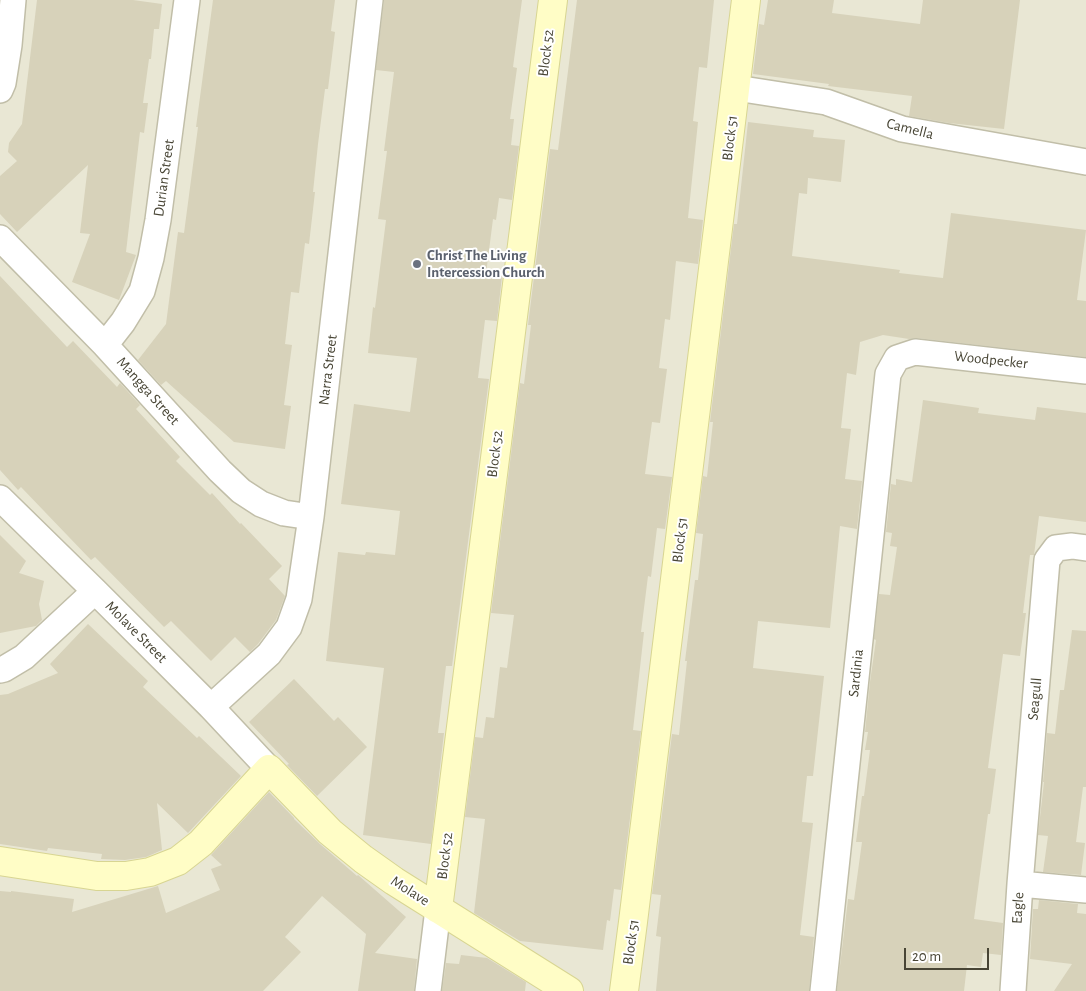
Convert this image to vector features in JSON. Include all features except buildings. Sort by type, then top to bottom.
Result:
[{"type":"street","points":[[0,90],[3,83],[9,45],[13,0]]},
{"type":"street","name":"Durian Street","points":[[106,345],[142,291],[151,258],[158,220],[187,0]]},
{"type":"street","name":"Narra Street","points":[[211,708],[269,654],[289,627],[299,599],[311,517],[370,0]]},
{"type":"street","name":"Block 52","points":[[438,909],[553,0]]},
{"type":"street","name":"Block 51","points":[[624,991],[746,0]]},
{"type":"street","name":"Camella","points":[[736,88],[826,102],[902,129],[1086,162]]},
{"type":"street","name":"Mangga Street","points":[[0,238],[106,345],[220,471],[241,490],[261,504],[284,513],[311,517]]},
{"type":"street","name":"Woodpecker","points":[[897,358],[915,352],[1086,371]]},
{"type":"street","name":"Sardinia","points":[[823,991],[888,374],[897,358]]},
{"type":"street","name":"Molave Street","points":[[0,498],[95,591],[269,768]]},
{"type":"street","name":"Seagull","points":[[1020,884],[1047,560],[1056,548],[1072,546],[1086,548]]},
{"type":"street","points":[[0,670],[24,657],[95,591]]},
{"type":"street","points":[[0,861],[98,876],[126,876],[150,872],[178,861],[201,843],[269,768]]},
{"type":"street","name":"Molave","points":[[269,768],[330,832],[363,859],[394,882],[569,991]]},
{"type":"street","points":[[1020,884],[1086,890]]},
{"type":"street","name":"Eagle","points":[[1013,991],[1020,884]]},
{"type":"street","points":[[428,991],[438,909]]},
{"type":"shaded area","points":[[0,0],[1086,0],[1086,991],[0,991]]},
{"type":"place","name":"Christ The Living Intercession Church","points":[[417,264]]}]
